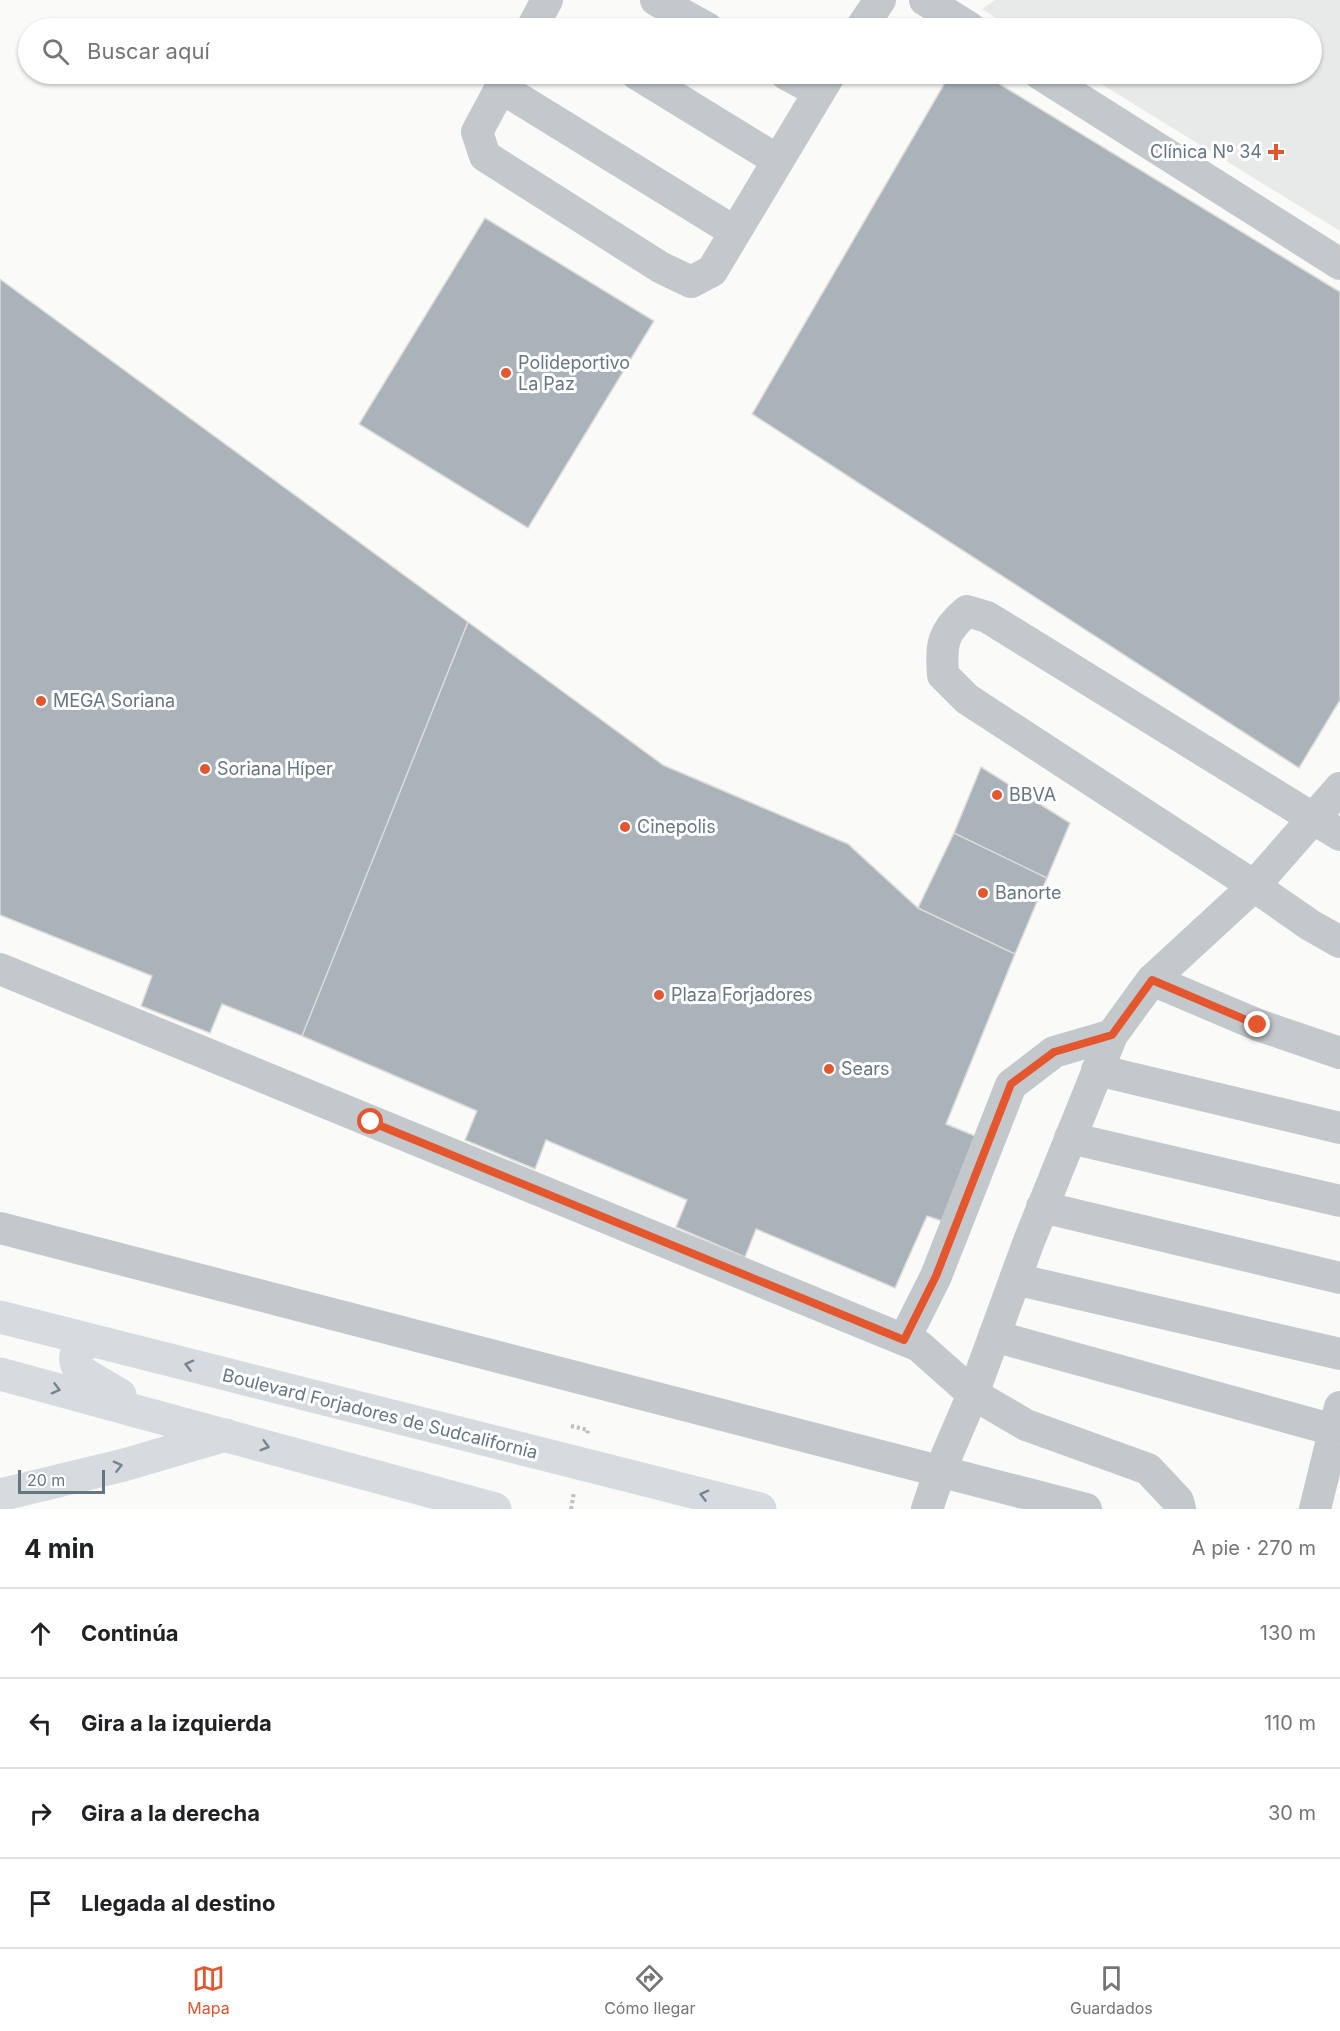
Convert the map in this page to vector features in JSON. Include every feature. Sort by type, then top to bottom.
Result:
[{"type":"main road","name":"Boulevard Forjadores de Sudcalifornia","points":[[0,1317],[760,1509]]},
{"type":"main road","points":[[94,1341],[84,1343],[79,1349],[75,1356],[77,1367],[81,1372],[150,1414]]},
{"type":"main road","points":[[0,1374],[226,1435],[450,1503],[495,1509]]},
{"type":"main road","points":[[0,1495],[124,1465],[226,1435]]},
{"type":"street","points":[[656,0],[688,18]]},
{"type":"street","points":[[868,18],[880,0]]},
{"type":"street","points":[[925,0],[954,18]]},
{"type":"street","points":[[502,84],[477,132],[485,156],[660,267],[691,282],[712,271],[823,84]]},
{"type":"street","points":[[510,84],[735,232]]},
{"type":"street","points":[[653,84],[777,160]]},
{"type":"street","points":[[1057,84],[1340,264]]},
{"type":"street","points":[[1327,827],[987,617],[967,611],[945,633],[942,651],[943,675],[967,699],[1310,925],[1340,942]]},
{"type":"street","points":[[927,1509],[973,1394],[1042,1207],[1112,1035],[1152,980],[1254,886],[1327,827],[1340,788]]},
{"type":"street","points":[[0,969],[920,1346],[973,1394],[1026,1425],[1148,1469],[1178,1501],[1180,1509]]},
{"type":"street","points":[[1152,980],[1258,1025],[1340,1053]]},
{"type":"street","points":[[904,1340],[936,1276],[1011,1084],[1054,1052],[1112,1035]]},
{"type":"street","points":[[1097,1070],[1340,1128]]},
{"type":"street","points":[[1070,1138],[1340,1201]]},
{"type":"street","points":[[1042,1207],[1340,1278]]},
{"type":"street","points":[[0,1228],[1086,1509]]},
{"type":"street","points":[[1015,1279],[1340,1354]]},
{"type":"street","points":[[994,1336],[1337,1419],[1315,1509]]},
{"type":"shaded area","name":"Clínica Nº 34","points":[[995,0],[1340,0],[1340,231],[1101,84],[1322,84],[1322,18],[997,18],[982,9]]},
{"type":"building","points":[[944,84],[999,84],[1340,292],[1340,700],[1299,768],[752,414]]},
{"type":"building","name":"Polideportivo La Paz","points":[[485,218],[654,321],[528,528],[359,424]]},
{"type":"building","name":"Soriana Híper","points":[[0,279],[468,622],[302,1036],[222,1004],[210,1033],[141,1006],[152,976],[0,915]]},
{"type":"building","name":"Plaza Forjadores","points":[[468,622],[663,765],[848,844],[918,908],[1015,954],[946,1124],[980,1138],[948,1223],[927,1216],[895,1288],[756,1229],[745,1257],[676,1227],[687,1200],[546,1140],[535,1169],[465,1140],[477,1111],[302,1036]]},
{"type":"building","name":"BBVA","points":[[981,767],[1070,823],[1047,878],[954,833]]},
{"type":"building","name":"Banorte","points":[[954,833],[1047,878],[1015,954],[918,908]]},
{"type":"place","name":"Clínica Nº 34","points":[[1276,152]]},
{"type":"place","name":"Polideportivo La Paz","points":[[506,373]]},
{"type":"place","name":"MEGA Soriana","points":[[41,701]]},
{"type":"place","name":"Soriana Híper","points":[[205,769]]},
{"type":"place","name":"BBVA","points":[[997,795]]},
{"type":"place","name":"Cinepolis","points":[[625,827]]},
{"type":"place","name":"Banorte","points":[[983,893]]},
{"type":"place","name":"Plaza Forjadores","points":[[659,995]]},
{"type":"place","name":"Sears","points":[[829,1069]]},
{"type":"route","points":[[371,1122],[904,1340],[936,1276],[1011,1084],[1054,1052],[1112,1035],[1152,980],[1258,1025]]}]
